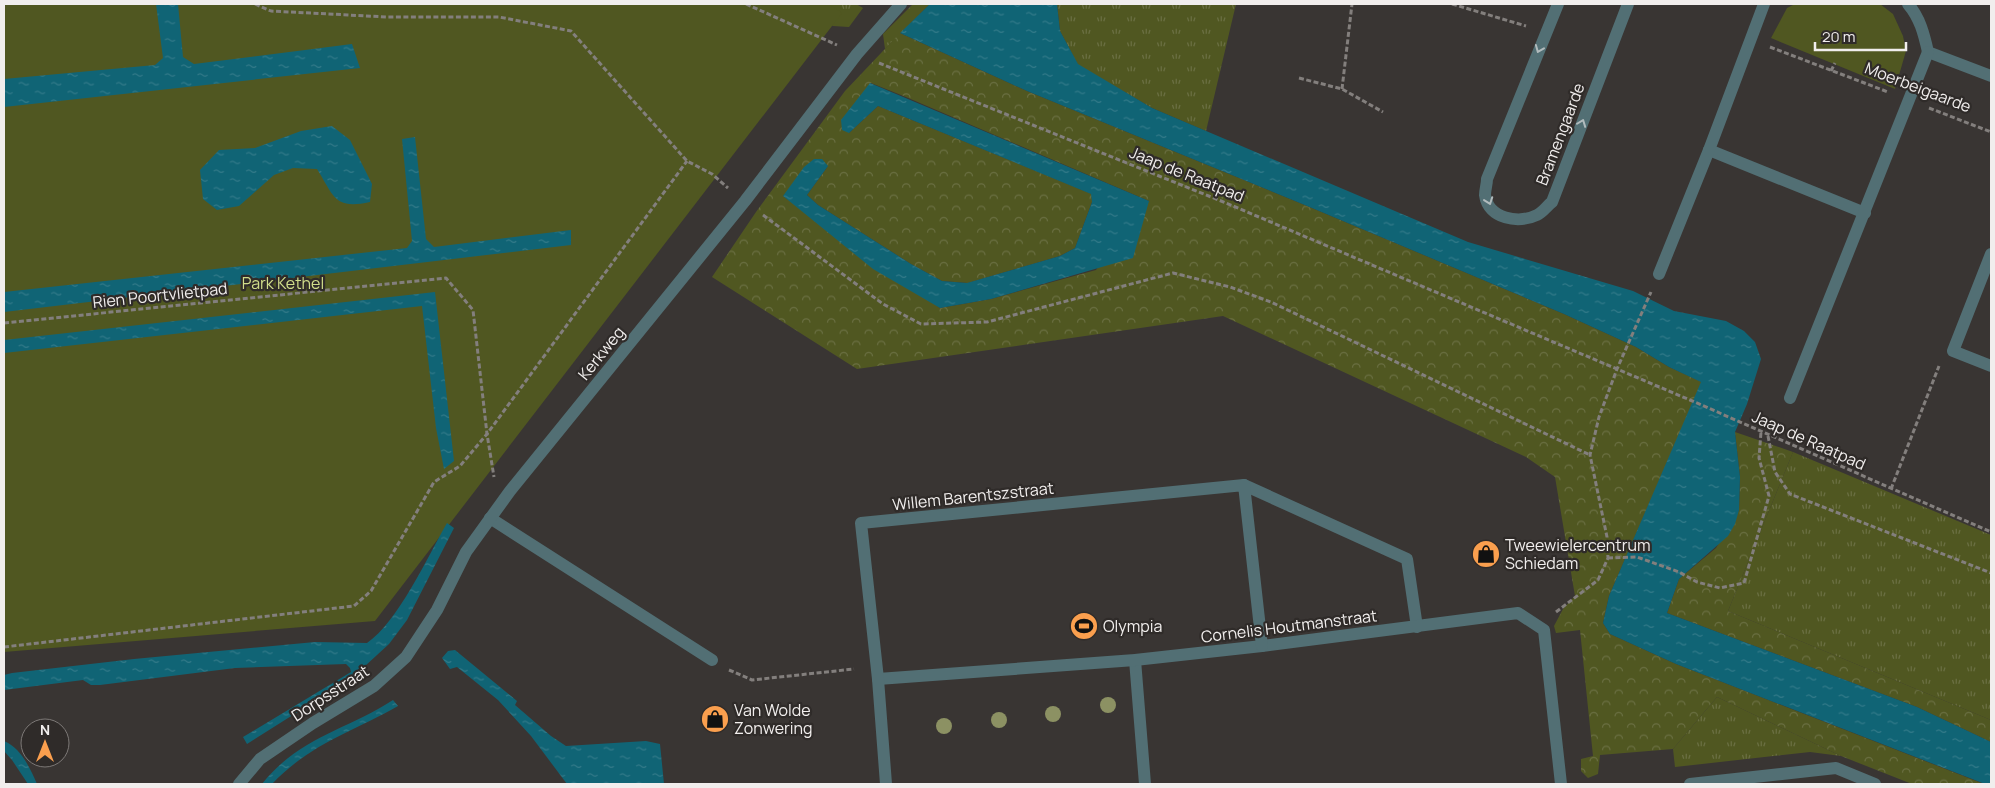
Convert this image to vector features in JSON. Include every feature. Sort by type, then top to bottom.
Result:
[{"type":"street","name":"Kerkweg","points":[[490,518],[745,201],[857,54],[901,4]]},
{"type":"street","name":"Bramengaarde","points":[[1558,4],[1487,180],[1485,196],[1492,210],[1502,218],[1516,219],[1536,216],[1552,202],[1628,4]]},
{"type":"street","points":[[1659,274],[1709,150],[1764,4]]},
{"type":"street","points":[[1790,398],[1928,52],[1922,29],[1915,13],[1908,4]]},
{"type":"street","points":[[1928,52],[1991,76]]},
{"type":"street","points":[[1709,150],[1865,212]]},
{"type":"street","points":[[1991,254],[1953,351],[1991,366]]},
{"type":"street","points":[[1244,485],[1407,559],[1417,626]]},
{"type":"street","points":[[1244,485],[1262,646]]},
{"type":"street","name":"Willem Barentszstraat","points":[[878,680],[861,523],[1244,485]]},
{"type":"street","points":[[490,518],[712,660]]},
{"type":"street","name":"Dorpsstraat","points":[[239,784],[260,759],[313,723],[374,686],[406,657],[438,610],[466,552],[490,518]]},
{"type":"street","name":"Cornelis Houtmanstraat","points":[[878,680],[1135,660],[1262,646],[1518,613],[1537,626]]},
{"type":"street","points":[[1537,626],[1544,630],[1561,784]]},
{"type":"street","points":[[1135,660],[1145,784]]},
{"type":"street","points":[[878,680],[886,784]]},
{"type":"street","points":[[1690,784],[1746,781],[1836,768],[1875,784]]},
{"type":"path","points":[[255,4],[271,11],[388,17],[499,17],[571,32],[687,161],[712,174],[745,201],[883,304],[921,324],[987,322],[1173,272],[1230,287],[1271,302],[1590,455]]},
{"type":"path","name":"Jaap de Raatpad","points":[[746,4],[857,54],[1226,203],[1690,400],[1991,532]]},
{"type":"path","points":[[1342,89],[1352,4]]},
{"type":"path","points":[[1452,4],[1546,32]]},
{"type":"path","name":"Moerbeigaarde","points":[[1750,39],[1991,132]]},
{"type":"path","points":[[1831,71],[1835,64]]},
{"type":"path","points":[[1298,78],[1342,89],[1383,112]]},
{"type":"path","points":[[4,647],[354,606],[371,592],[434,482],[460,466],[486,434],[687,161]]},
{"type":"path","points":[[1537,626],[1586,591],[1598,580],[1608,558],[1607,536],[1590,455],[1599,417],[1617,369],[1659,274]]},
{"type":"path","name":"Rien Poortvlietpad","points":[[4,323],[446,278],[473,310],[486,434],[494,477],[510,491]]},
{"type":"path","points":[[1891,489],[1940,364],[1953,351]]},
{"type":"path","points":[[1608,558],[1636,557],[1679,572],[1696,582],[1720,588],[1744,583],[1770,496],[1759,458],[1761,432]]},
{"type":"path","points":[[1768,435],[1775,472],[1790,494],[1991,573]]},
{"type":"path","points":[[712,660],[735,674],[752,680],[856,669],[878,680]]},
{"type":"green space","name":"Park Kethel","points":[[4,4],[829,4],[842,13],[375,621],[4,652]]},
{"type":"green space","points":[[780,4],[856,4],[863,8],[849,27],[833,26]]},
{"type":"green space","points":[[913,4],[930,4],[885,49],[883,34]]},
{"type":"green space","points":[[1057,4],[1236,4],[1206,131],[1152,108],[1078,65],[1060,31]]},
{"type":"green space","points":[[1795,4],[1880,4],[1893,14],[1903,36],[1906,51],[1895,89],[1771,38],[1787,8]]},
{"type":"green space","points":[[900,33],[1027,91],[1564,314],[1636,347],[1669,367],[1702,382],[1609,596],[1603,623],[1610,634],[1676,664],[1984,784],[1912,784],[1841,756],[1717,697],[1673,749],[1600,755],[1598,774],[1588,778],[1581,771],[1581,759],[1593,756],[1580,630],[1556,633],[1554,626],[1563,609],[1575,596],[1555,477],[1526,457],[1223,316],[857,369],[712,277],[756,212],[845,91]],"holes":[[[871,83],[1149,201],[1096,270],[991,299],[940,308],[783,196],[828,166],[807,195],[818,205],[911,264],[942,281],[968,283],[1060,256],[1075,248],[1092,202],[1092,194],[878,106],[849,133]]]},
{"type":"green space","points":[[1735,432],[1793,452],[1728,611],[1991,720],[1991,742],[1917,707],[1667,613],[1679,579],[1716,548],[1739,510],[1740,477]]},
{"type":"green space","points":[[1793,452],[1991,535],[1991,720],[1728,611]]},
{"type":"green space","points":[[1717,697],[1841,756],[1810,752],[1675,767],[1673,749]]},
{"type":"water","points":[[156,4],[178,4],[183,57],[194,64],[352,44],[360,68],[4,107],[4,79],[155,65],[163,58]]},
{"type":"water","points":[[930,4],[1057,4],[1060,31],[1078,64],[1152,108],[1468,242],[1633,291],[1674,311],[1726,321],[1744,331],[1755,342],[1761,359],[1747,404],[1735,432],[1740,477],[1739,510],[1735,524],[1728,536],[1679,579],[1667,613],[1917,707],[1991,742],[1991,784],[1985,784],[1676,664],[1610,634],[1603,623],[1609,596],[1701,382],[1669,367],[1636,347],[1564,314],[1027,91],[900,33]]},
{"type":"water","points":[[870,83],[1149,201],[1133,258],[991,299],[940,308],[873,269],[783,196],[804,167],[814,159],[822,159],[828,166],[807,195],[818,205],[911,264],[942,281],[967,283],[1060,256],[1075,248],[1092,202],[1091,194],[878,106],[849,133],[842,130],[841,120]]},
{"type":"water","points":[[332,126],[350,140],[372,184],[370,202],[349,204],[342,202],[336,199],[317,169],[293,168],[274,175],[239,206],[217,210],[203,199],[200,170],[219,150],[255,148],[301,131]]},
{"type":"water","points":[[415,137],[426,239],[434,247],[571,230],[571,245],[4,312],[4,292],[407,248],[412,241],[402,139]]},
{"type":"water","points":[[435,292],[454,461],[444,469],[436,428],[422,306],[4,353],[4,340]]},
{"type":"water","points":[[447,523],[454,528],[407,620],[389,644],[353,677],[247,744],[243,737],[351,672],[350,668],[346,664],[235,668],[100,685],[91,685],[83,680],[4,690],[4,675],[12,673],[134,659],[315,642],[367,643],[379,633],[401,605]]},
{"type":"water","points":[[455,650],[517,701],[515,705],[551,736],[566,746],[646,741],[660,744],[664,784],[567,784],[531,736],[498,700],[457,667],[450,669],[442,658],[448,651]]},
{"type":"water","points":[[393,700],[398,706],[317,748],[287,770],[272,784],[262,784],[276,768],[292,755]]},
{"type":"water","points":[[4,741],[20,753],[20,768],[29,768],[37,784],[28,784],[4,751]]},
{"type":"place","name":"Tweewielercentrum Schiedam","points":[[1486,554]]},
{"type":"place","name":"Olympia","points":[[1084,626]]},
{"type":"place","name":"Van Wolde Zonwering","points":[[715,719]]}]
